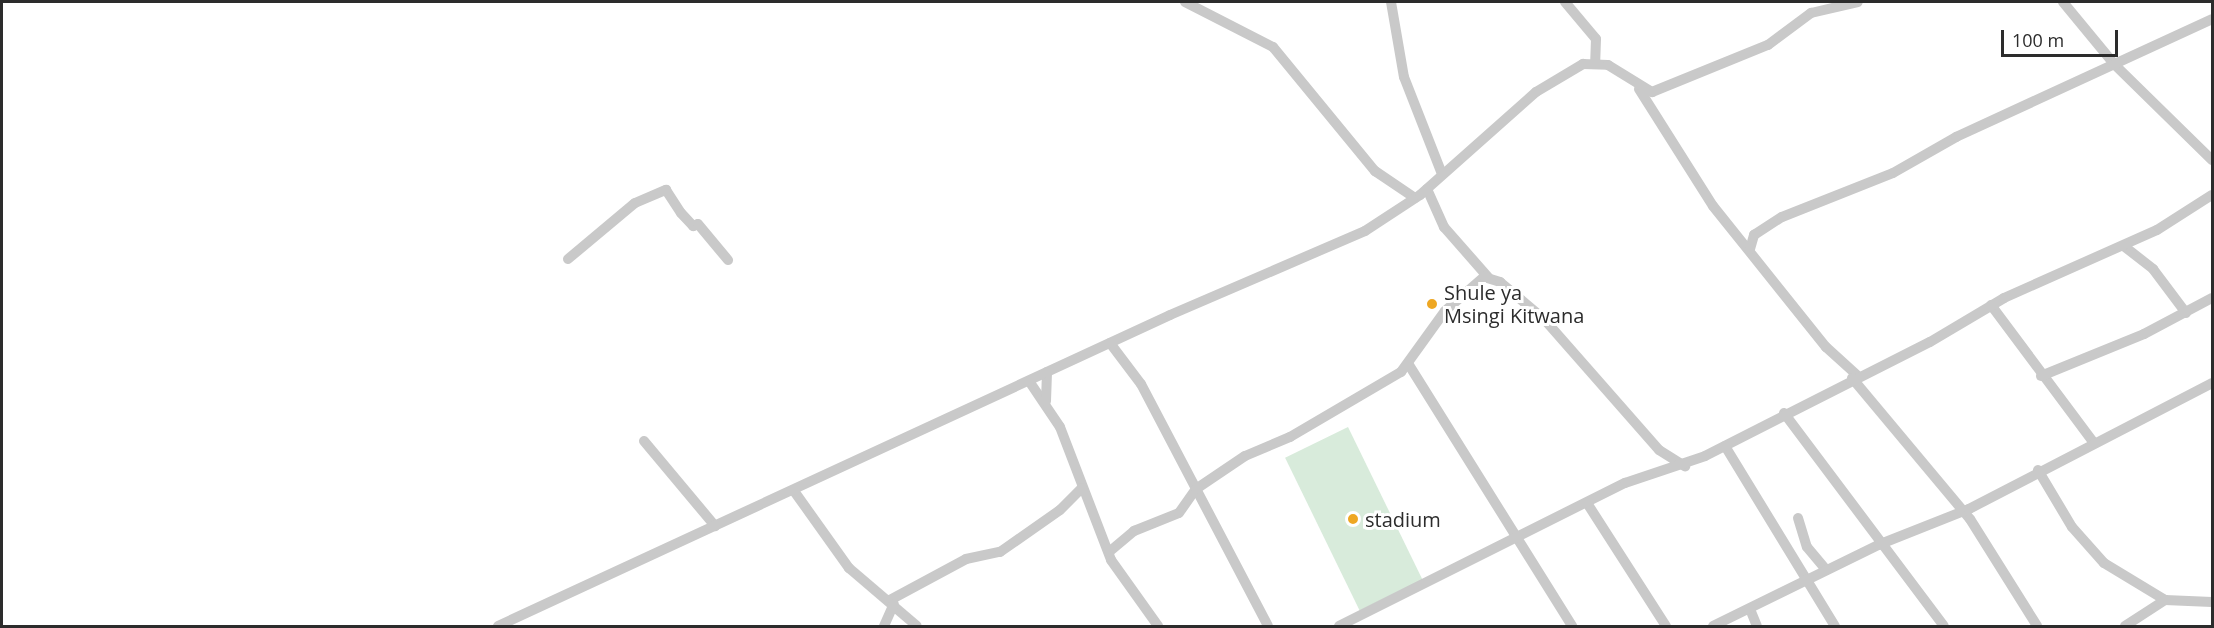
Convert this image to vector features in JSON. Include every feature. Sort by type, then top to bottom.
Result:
[{"type":"street","points":[[1185,2],[1273,47],[1380,176],[1415,198]]},
{"type":"street","points":[[1391,2],[1404,77],[1442,174]]},
{"type":"street","points":[[1565,2],[1596,39],[1595,63]]},
{"type":"street","points":[[1639,89],[1662,90],[1768,45],[1811,13],[1858,2]]},
{"type":"street","points":[[2063,2],[2115,65],[2212,160]]},
{"type":"street","points":[[1750,249],[1754,235],[1782,217],[1893,173],[1956,137],[2212,19]]},
{"type":"street","points":[[498,627],[1110,343],[1365,231],[1415,198],[1536,92],[1595,63],[1608,65],[1639,89],[1713,206],[1963,512],[2037,627]]},
{"type":"street","points":[[1426,189],[1444,227],[1488,277],[1544,319],[1659,450],[1685,466]]},
{"type":"street","points":[[568,259],[635,203],[666,190],[681,213],[693,226],[698,224],[728,260]]},
{"type":"street","points":[[1339,627],[1518,541],[1625,483],[1685,466],[1841,384],[1930,342],[1991,304],[2125,247],[2212,195]]},
{"type":"street","points":[[2125,247],[2153,268],[2186,313]]},
{"type":"street","points":[[1109,552],[1134,531],[1179,513],[1196,489],[1409,365],[1444,311],[1476,280],[1488,277]]},
{"type":"street","points":[[2041,376],[2186,313],[2212,298]]},
{"type":"street","points":[[1991,304],[2041,376],[2093,442]]},
{"type":"street","points":[[1110,343],[1141,384],[1268,627]]},
{"type":"street","points":[[1840,363],[1841,384]]},
{"type":"street","points":[[1409,365],[1572,627]]},
{"type":"street","points":[[1046,400],[1047,372]]},
{"type":"street","points":[[1029,381],[1046,400],[1109,552],[1158,627]]},
{"type":"street","points":[[1713,627],[1878,545],[1963,512],[2038,470],[2212,383]]},
{"type":"street","points":[[1784,413],[1878,545],[1944,627]]},
{"type":"street","points":[[644,441],[715,526]]},
{"type":"street","points":[[1725,446],[1835,627]]},
{"type":"street","points":[[2038,470],[2086,546],[2124,578],[2165,600],[2212,602]]},
{"type":"street","points":[[884,627],[892,602],[966,559],[1006,549],[1082,488]]},
{"type":"street","points":[[794,491],[849,568],[892,602],[917,627]]},
{"type":"street","points":[[1587,503],[1666,627]]},
{"type":"street","points":[[1798,518],[1808,547],[1826,570]]},
{"type":"street","points":[[2125,627],[2165,600]]},
{"type":"street","points":[[1750,609],[1757,627]]},
{"type":"green space","name":"stadium","points":[[1348,427],[1423,580],[1360,610],[1285,458]]},
{"type":"place","name":"Shule ya Msingi Kitwana","points":[[1432,304]]},
{"type":"place","name":"stadium","points":[[1353,519]]}]
